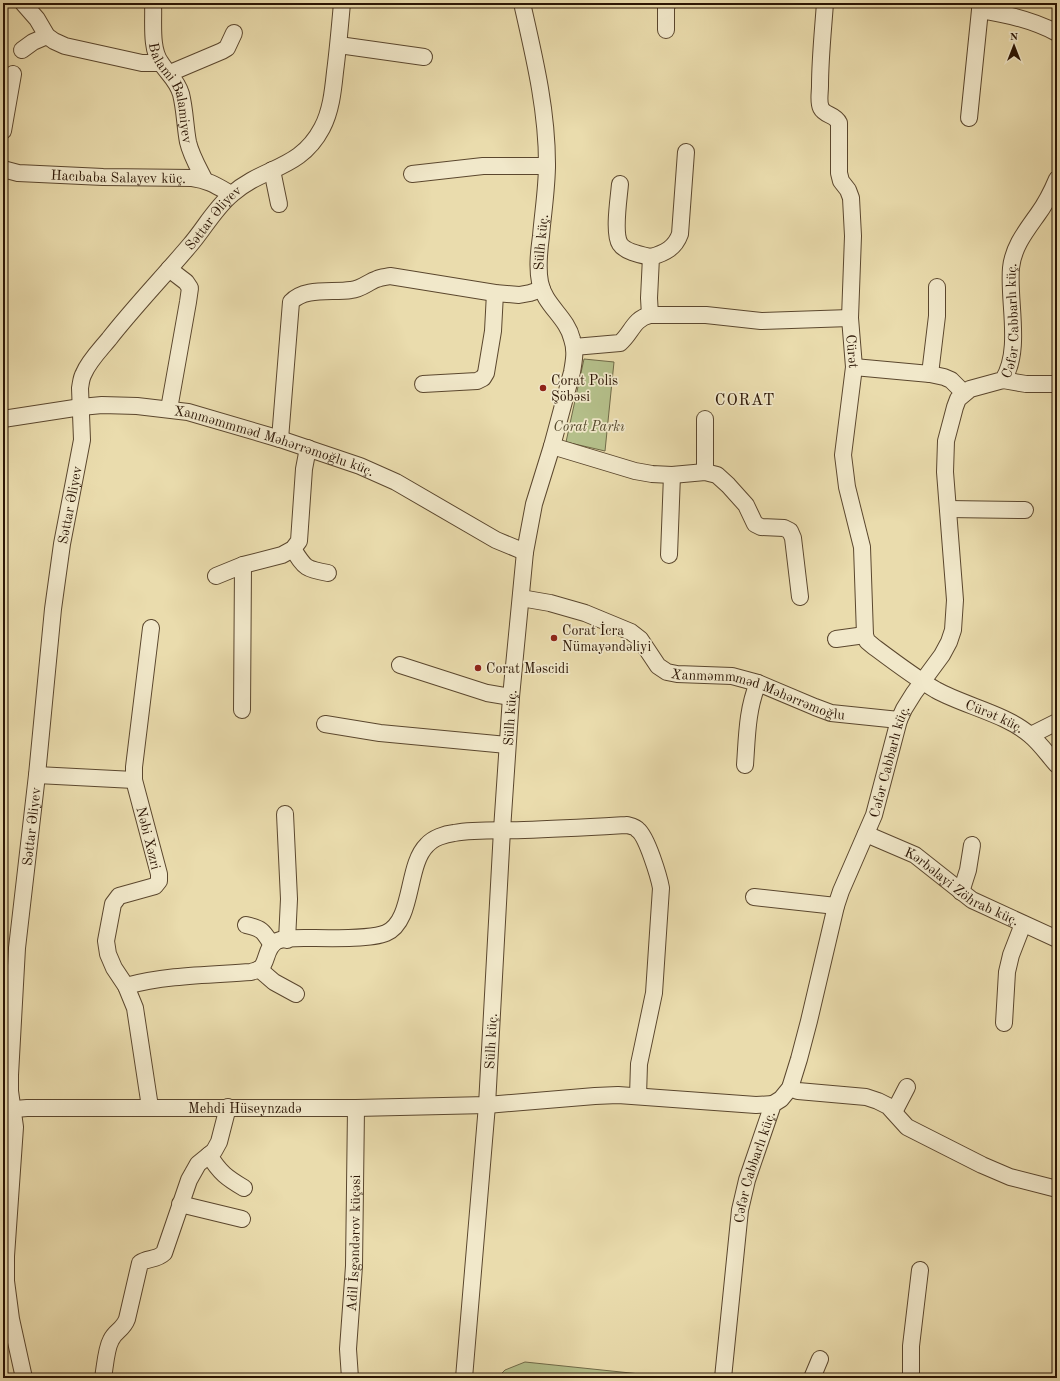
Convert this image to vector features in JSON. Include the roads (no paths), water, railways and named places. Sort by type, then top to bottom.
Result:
[{"type":"street","points":[[23,3],[37,19],[47,36],[54,41],[65,46],[165,68],[222,51],[227,48],[234,33]]},
{"type":"street","name":"Balami Balamiyev","points":[[153,3],[156,53],[181,92],[188,143],[204,179]]},
{"type":"street","name":"Səttar Əliyev","points":[[24,1378],[11,1319],[6,1281],[6,1256],[15,1133],[8,1110],[18,948],[53,609],[62,544],[82,440],[81,380],[88,366],[128,315],[169,269],[231,194],[251,180],[301,156],[312,145],[323,128],[329,113],[339,45],[342,3]]},
{"type":"street","name":"Sülh küç.","points":[[464,1378],[487,1105],[507,745],[525,552],[534,504],[552,446],[572,372],[574,347],[569,331],[548,302],[542,289],[539,274],[539,252],[547,166],[546,132],[543,102],[522,3]]},
{"type":"street","points":[[666,30],[666,7],[668,3]]},
{"type":"street","name":"Cürət","points":[[825,3],[820,78],[820,103],[821,109],[827,114],[835,117],[839,123],[839,173],[841,181],[848,190],[851,198],[853,236],[850,318],[854,367],[843,455],[848,487],[862,547],[865,635]]},
{"type":"street","points":[[969,118],[980,6],[1023,18],[1057,33]]},
{"type":"street","points":[[22,50],[33,42],[47,36]]},
{"type":"street","points":[[339,45],[424,57]]},
{"type":"street","points":[[3,131],[13,74]]},
{"type":"street","points":[[620,184],[616,234],[620,245],[632,252],[651,257],[665,253],[678,241],[680,234],[686,152]]},
{"type":"street","points":[[412,174],[483,166],[547,166]]},
{"type":"street","name":"Hacıbaba Salayev küç.","points":[[3,169],[26,174],[204,179],[231,194]]},
{"type":"street","points":[[272,170],[278,204]]},
{"type":"street","name":"Cəfər Cabbarlı küç.","points":[[723,1378],[740,1210],[747,1180],[773,1104],[790,1088],[809,1021],[836,906],[879,801],[899,720],[904,709],[942,655],[953,630],[955,600],[945,472],[946,441],[954,407],[958,399],[970,389],[1003,380],[1007,373],[1013,343],[1010,278],[1014,252],[1019,241],[1048,199],[1057,179]]},
{"type":"street","points":[[650,315],[649,298],[651,257]]},
{"type":"street","points":[[169,269],[186,282],[190,288],[169,409]]},
{"type":"street","points":[[280,439],[291,302],[296,297],[309,293],[353,290],[364,287],[377,279],[390,276],[495,293],[519,295],[542,289]]},
{"type":"street","points":[[930,374],[937,316],[937,287]]},
{"type":"street","points":[[423,384],[477,381],[483,378],[486,373],[493,331],[495,293]]},
{"type":"street","points":[[574,347],[620,343],[637,320],[650,315],[706,315],[761,321],[850,318]]},
{"type":"street","points":[[854,367],[930,374],[944,377],[951,380],[964,393]]},
{"type":"street","points":[[1003,380],[1026,384],[1057,384]]},
{"type":"street","name":"Xanməmmməd Məhərrəmoğlu küç.","points":[[3,419],[81,407],[119,405],[169,409],[204,416],[308,448],[380,474],[496,540],[525,552]]},
{"type":"street","points":[[705,419],[705,472]]},
{"type":"street","points":[[552,446],[635,471],[652,474],[672,475],[705,472],[717,475],[746,505],[755,524],[761,527],[784,528],[790,531],[793,538],[800,597]]},
{"type":"street","points":[[216,576],[243,565],[282,555],[293,550],[299,541],[304,469],[308,448]]},
{"type":"street","points":[[669,555],[672,475]]},
{"type":"street","points":[[948,509],[1025,510]]},
{"type":"street","points":[[293,550],[302,564],[309,570],[328,573]]},
{"type":"street","points":[[242,710],[243,565]]},
{"type":"street","name":"Xanməmmməd Məhərrəmoğlu","points":[[521,598],[550,603],[585,613],[631,632],[640,638],[658,666],[666,672],[677,674],[732,676],[758,683],[815,707],[831,712],[899,720]]},
{"type":"street","name":"Nəbi Xəzri","points":[[150,1107],[135,1008],[126,986],[114,968],[108,954],[106,941],[113,904],[119,896],[155,886],[159,881],[159,874],[134,780],[134,767],[151,628]]},
{"type":"street","points":[[836,639],[865,635],[867,641],[872,646],[923,681]]},
{"type":"street","points":[[400,665],[487,693],[511,697]]},
{"type":"street","name":"Cürət küç.","points":[[923,681],[962,703],[1007,721],[1031,735],[1057,765]]},
{"type":"street","points":[[745,765],[748,716],[752,696],[758,683]]},
{"type":"street","points":[[1031,735],[1057,722]]},
{"type":"street","points":[[325,724],[380,733],[507,745]]},
{"type":"street","points":[[37,774],[134,780]]},
{"type":"street","points":[[285,814],[289,899],[287,940]]},
{"type":"street","points":[[126,986],[160,978],[251,972],[259,969],[263,964],[267,952],[277,941],[368,937],[386,933],[395,926],[402,917],[418,857],[426,845],[435,839],[453,833],[475,830],[627,825],[638,829],[644,837],[660,880],[661,888],[654,993],[639,1064],[638,1096]]},
{"type":"street","name":"Kərbəlayi Zöhrab küç.","points":[[866,834],[915,856],[961,892],[986,908],[1057,939]]},
{"type":"street","points":[[961,892],[968,870],[972,845]]},
{"type":"street","points":[[754,897],[836,906]]},
{"type":"street","points":[[1004,1023],[1007,972],[1011,955],[1023,924]]},
{"type":"street","points":[[246,925],[256,927],[263,931],[272,945]]},
{"type":"street","points":[[259,969],[274,982],[296,994]]},
{"type":"street","points":[[894,1112],[907,1087]]},
{"type":"street","points":[[790,1088],[798,1091],[866,1097],[878,1101],[894,1112],[898,1119],[907,1126],[982,1165],[1010,1177],[1057,1189]]},
{"type":"street","name":"Mehdi Hüseynzadə","points":[[8,1110],[150,1107],[356,1108],[487,1105],[595,1096],[638,1096],[756,1105],[773,1104]]},
{"type":"street","points":[[103,1378],[110,1341],[113,1336],[124,1327],[140,1264],[144,1260],[160,1256],[164,1253],[189,1180],[198,1164],[214,1151],[219,1142],[228,1107]]},
{"type":"street","name":"Adil İsgəndərov küçəsi","points":[[350,1378],[348,1349],[354,1266],[356,1108]]},
{"type":"street","points":[[209,1155],[216,1168],[225,1176],[244,1188]]},
{"type":"street","points":[[180,1204],[242,1219]]},
{"type":"street","points":[[911,1378],[911,1346],[920,1270]]},
{"type":"street","points":[[812,1378],[820,1359]]},
{"type":"place","name":"Corat Polis Şöbəsi","points":[[543,388]]},
{"type":"place","name":"Corat İcra Nümayəndəliyi","points":[[554,638]]},
{"type":"place","name":"Corat Məscidi","points":[[478,668]]},
{"type":"district","name":"CORAT","points":[[745,399]]},
{"type":"park label","name":"Corat Parkı","points":[[589,426]]}]
